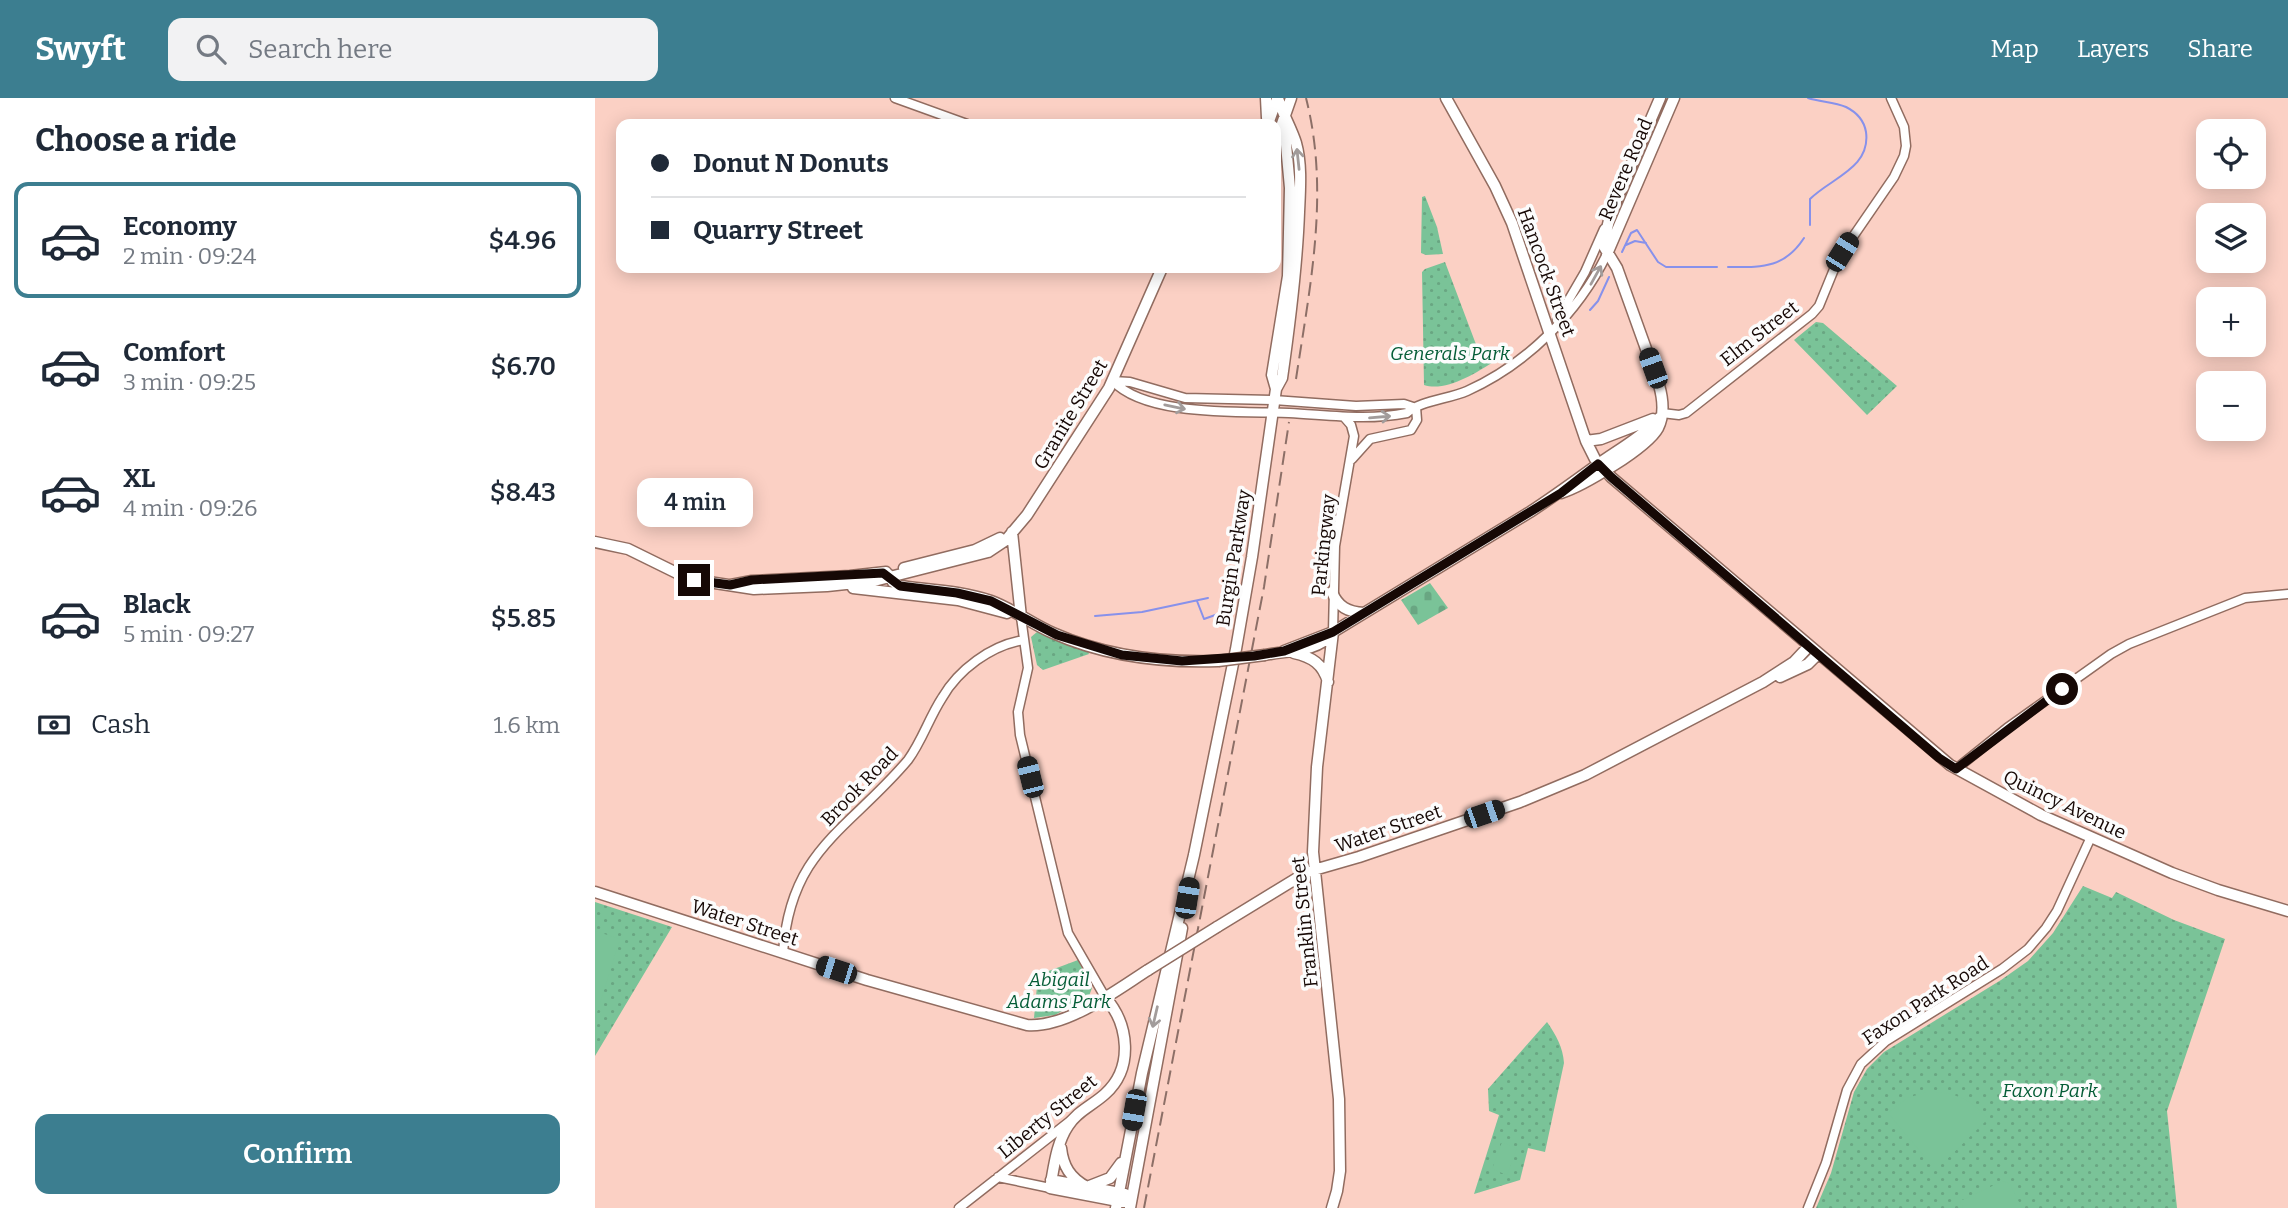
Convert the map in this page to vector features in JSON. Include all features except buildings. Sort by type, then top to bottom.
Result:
[{"type":"main road","points":[[1266,98],[1267,119]]},
{"type":"main road","points":[[1269,119],[1278,98]]},
{"type":"main road","name":"Burgin Parkway","points":[[1117,1201],[1142,1073],[1194,855],[1241,621],[1275,394],[1282,377],[1295,292],[1299,203],[1297,150],[1296,141],[1284,118],[1278,98]]},
{"type":"main road","points":[[1281,127],[1291,98]]},
{"type":"main road","name":"Hancock Street","points":[[1446,98],[1500,195],[1520,243],[1586,441],[1601,467]]},
{"type":"main road","name":"Revere Road","points":[[1611,212],[1660,98]]},
{"type":"main road","name":"Revere Road","points":[[1607,254],[1674,98]]},
{"type":"main road","name":"Burgin Parkway","points":[[1275,394],[1272,376],[1288,276],[1290,188],[1284,118]]},
{"type":"main road","points":[[1281,158],[1288,161]]},
{"type":"main road","points":[[880,573],[888,574],[900,586],[984,599],[1065,638],[1122,655],[1160,660],[1217,661],[1319,644],[1333,632],[1651,437],[1659,425],[1662,396],[1617,268],[1603,245],[1611,212]]},
{"type":"main road","name":"Granite Street","points":[[730,585],[754,589],[818,587],[891,578],[984,554],[999,546],[1044,490],[1113,381],[1160,273]]},
{"type":"main road","points":[[1586,441],[1598,441],[1639,426],[1662,413]]},
{"type":"main road","name":"Quincy Avenue","points":[[1601,467],[1939,758],[1956,769],[2030,809],[2195,882],[2288,911]]},
{"type":"main road","points":[[1012,532],[1021,617]]},
{"type":"main road","name":"Granite Street","points":[[730,585],[752,580],[880,573],[975,550],[1012,532]]},
{"type":"main road","points":[[595,542],[633,551],[689,579],[730,585]]},
{"type":"main road","points":[[818,587],[857,588],[950,599],[1021,617]]},
{"type":"main road","points":[[1332,592],[1345,609],[1364,613]]},
{"type":"main road","name":"Franklin Street","points":[[1332,1208],[1338,1191],[1340,1171],[1340,1121],[1314,870],[1317,767],[1329,684],[1333,632]]},
{"type":"main road","name":"Water Street","points":[[595,892],[884,985],[1027,1025],[1044,1025],[1059,1021],[1105,997],[1297,877],[1550,790],[1763,682],[1794,662],[1809,646]]},
{"type":"main road","points":[[1284,651],[1313,659],[1324,670],[1329,684]]},
{"type":"main road","name":"Water Street","points":[[1763,682],[1808,664],[1818,654]]},
{"type":"main road","name":"Burgin Parkway","points":[[1131,1202],[1177,962],[1194,855]]},
{"type":"main road","name":"Liberty Street","points":[[1075,1118],[1109,1090],[1122,1065],[1125,1044],[1122,1023],[1105,997]]},
{"type":"main road","points":[[1075,1118],[1060,1141],[1051,1184],[1131,1202]]},
{"type":"main road","points":[[1060,1141],[1067,1169],[1103,1208]]},
{"type":"main road","points":[[1086,1191],[1113,1175],[1121,1164],[1128,1143]]},
{"type":"street","points":[[895,98],[953,119]]},
{"type":"street","name":"Elm Street","points":[[1662,413],[1686,413],[1819,306],[1839,257],[1894,177],[1904,156],[1904,127],[1891,98]]},
{"type":"street","name":"Revere Road","points":[[1550,332],[1580,282],[1611,212]]},
{"type":"street","points":[[1113,381],[1132,394],[1179,408],[1344,418],[1400,415],[1415,407],[1452,397],[1492,378],[1523,356],[1582,298],[1607,254]]},
{"type":"street","points":[[1113,381],[1130,382],[1185,398],[1275,394],[1301,402],[1348,406],[1404,404],[1415,407]]},
{"type":"street","points":[[1350,461],[1370,439],[1411,430],[1417,420],[1415,407]]},
{"type":"street","name":"Parkingway","points":[[1333,632],[1332,592],[1336,537],[1353,429],[1344,418]]},
{"type":"street","points":[[1956,769],[2007,728],[2111,654],[2148,636],[2245,598],[2288,594]]},
{"type":"street","points":[[1021,617],[1028,668],[1018,712],[1020,735],[1068,933],[1105,997]]},
{"type":"street","name":"Brook Road","points":[[783,953],[796,890],[804,871],[819,851],[908,760],[944,694],[961,674],[988,654],[1024,640]]},
{"type":"street","name":"Faxon Park Road","points":[[1808,1208],[1826,1163],[1847,1090],[1861,1064],[1886,1041],[2002,969],[2033,943],[2057,911],[2091,837]]},
{"type":"street","name":"Liberty Street","points":[[959,1208],[1075,1118]]},
{"type":"street","points":[[998,1177],[1051,1184]]},
{"type":"green space","points":[[1425,196],[1437,227],[1443,254],[1421,253],[1422,197]]},
{"type":"green space","name":"Generals Park","points":[[1445,262],[1480,355],[1486,354],[1493,362],[1460,381],[1432,387],[1424,385],[1422,272]]},
{"type":"green space","points":[[1816,322],[1823,323],[1897,386],[1867,415],[1794,340]]},
{"type":"green space","points":[[1430,583],[1448,608],[1418,625],[1401,600]]},
{"type":"green space","points":[[1037,632],[1087,649],[1089,654],[1043,670],[1037,665],[1031,637]]},
{"type":"green space","name":"Faxon Park","points":[[2083,886],[2112,898],[2116,892],[2174,920],[2225,939],[2167,1111],[2177,1208],[1816,1208],[1831,1173],[1854,1092],[1867,1069],[1884,1052],[2028,961],[2053,933]]},
{"type":"green space","points":[[595,902],[672,927],[595,1056]]},
{"type":"green space","points":[[595,931],[620,939],[595,1019]]},
{"type":"green space","name":"Abigail Adams Park","points":[[1078,960],[1092,988],[1089,996],[1055,1015],[1034,1018],[1038,975]]},
{"type":"green space","points":[[1547,1022],[1559,1041],[1564,1063],[1545,1152],[1528,1148],[1520,1180],[1474,1194],[1499,1115],[1489,1111],[1488,1089]]},
{"type":"green space","points":[[1927,1092],[1945,1093],[1968,1101],[1988,1119],[1944,1162],[1929,1162],[1888,1113],[1907,1098]]},
{"type":"green space","points":[[1502,1142],[1517,1148],[1507,1175],[1492,1169]]},
{"type":"green space","points":[[2003,1181],[2010,1184],[2022,1208],[1963,1208],[1960,1201]]},
{"type":"waterway","points":[[1808,98],[1850,109],[1861,120],[1866,132],[1866,144],[1856,163],[1810,199],[1810,225]]},
{"type":"waterway","points":[[1622,252],[1631,233],[1637,230],[1658,262],[1666,267],[1717,267]]},
{"type":"waterway","points":[[1728,267],[1761,266],[1780,261],[1804,238]]},
{"type":"waterway","points":[[1626,245],[1635,241],[1646,243]]},
{"type":"waterway","points":[[1590,310],[1598,301],[1609,277]]},
{"type":"waterway","points":[[1095,616],[1142,612],[1208,598]]},
{"type":"waterway","points":[[1197,601],[1204,619],[1218,614]]},
{"type":"railway","points":[[1296,379],[1312,274],[1317,204],[1317,168],[1306,98]]},
{"type":"railway","points":[[1144,1208],[1264,587],[1289,422]]},
{"type":"route","points":[[694,580],[730,585],[752,580],[883,573],[888,574],[893,582],[900,586],[971,595],[991,601],[1057,635],[1122,655],[1182,661],[1242,658],[1284,651],[1333,632],[1561,493],[1598,464],[1831,666],[1939,758],[1956,769],[2062,689]]}]
